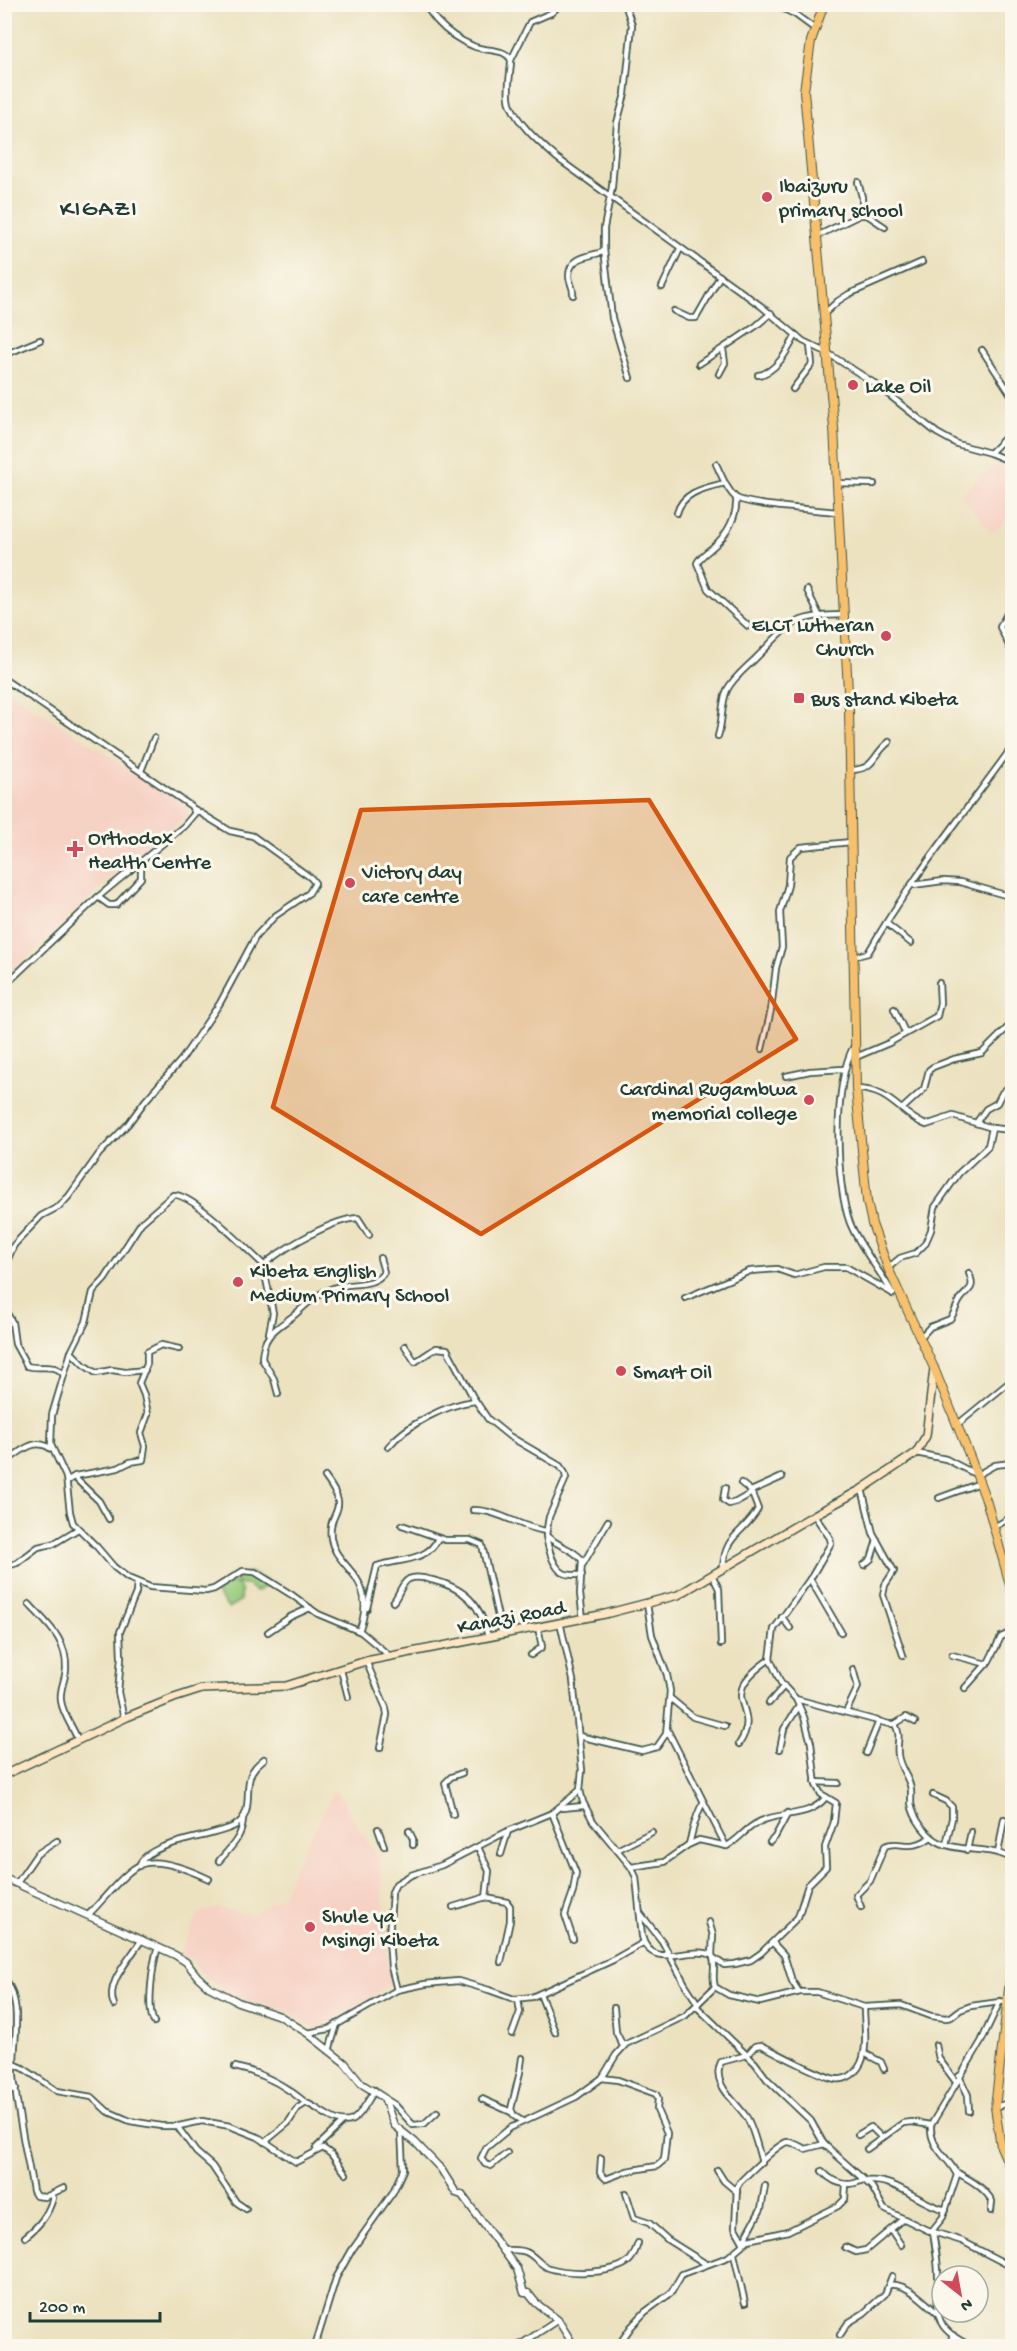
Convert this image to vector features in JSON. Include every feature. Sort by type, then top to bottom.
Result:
[{"type":"highway","points":[[824,4],[814,29],[804,91],[837,483],[850,770],[856,1089],[867,1201],[872,1224],[897,1295],[920,1338],[958,1424],[978,1479],[1012,1592]]},
{"type":"highway","points":[[1012,1963],[1011,1985],[1004,2001],[995,2107],[1001,2147],[1012,2172]]},
{"type":"main road","points":[[916,1453],[926,1436],[934,1368]]},
{"type":"main road","name":"Kanazi Road","points":[[4,1775],[124,1719],[202,1689],[286,1686],[366,1661],[583,1619],[678,1595],[862,1489],[916,1453]]},
{"type":"street","points":[[423,4],[429,6],[439,24],[465,42],[476,48],[506,53],[511,60]]},
{"type":"street","points":[[561,4],[551,13],[530,22],[511,60],[510,100],[522,123],[537,141],[680,249],[771,313],[796,335],[873,382],[937,433],[957,444],[1012,462]]},
{"type":"street","points":[[625,4],[632,25],[625,94],[618,123],[604,228],[604,249],[612,318],[630,378]]},
{"type":"street","points":[[774,4],[796,15],[814,29]]},
{"type":"street","points":[[858,182],[862,197],[862,215]]},
{"type":"street","points":[[817,236],[862,215],[867,215],[885,227]]},
{"type":"street","points":[[573,295],[570,274],[575,262],[603,252],[604,249]]},
{"type":"street","points":[[662,287],[680,249]]},
{"type":"street","points":[[823,315],[832,305],[849,294],[922,262]]},
{"type":"street","points":[[674,311],[689,318],[696,318],[720,276]]},
{"type":"street","points":[[699,364],[771,313]]},
{"type":"street","points":[[758,375],[766,374],[772,369],[796,335]]},
{"type":"street","points":[[4,355],[40,340]]},
{"type":"street","points":[[793,389],[812,364],[810,345]]},
{"type":"street","points":[[719,374],[724,363],[723,349]]},
{"type":"street","points":[[982,350],[1012,396]]},
{"type":"street","points":[[990,453],[1011,434],[1012,422]]},
{"type":"street","points":[[716,464],[725,483],[736,498],[737,509],[734,518],[717,544],[700,557],[697,563],[708,589],[748,626]]},
{"type":"street","points":[[677,513],[679,505],[690,494],[725,483]]},
{"type":"street","points":[[837,483],[874,484]]},
{"type":"street","points":[[736,498],[796,509],[838,512]]},
{"type":"street","points":[[807,590],[819,615]]},
{"type":"street","points":[[1012,604],[1000,627],[1012,652]]},
{"type":"street","points":[[718,736],[728,689],[781,631],[804,619],[819,615],[843,615]]},
{"type":"street","points":[[4,679],[194,809],[230,831],[257,838],[311,878],[315,884],[313,890],[275,916],[256,936],[220,1003],[182,1059],[128,1124],[99,1154],[60,1206],[41,1216],[14,1245],[4,1268]]},
{"type":"street","points":[[141,771],[154,738]]},
{"type":"street","points":[[850,770],[862,769],[870,765],[879,751],[889,742]]},
{"type":"street","points":[[853,957],[868,953],[886,923],[1012,747]]},
{"type":"street","points":[[4,986],[98,897],[189,821],[194,815],[194,809]]},
{"type":"street","points":[[762,1049],[771,1010],[776,968],[783,946],[780,912],[788,885],[790,857],[801,847],[851,842]]},
{"type":"street","points":[[98,897],[109,906],[118,903],[141,878],[141,862]]},
{"type":"street","points":[[913,885],[943,881],[960,882],[1012,897]]},
{"type":"street","points":[[886,923],[911,943]]},
{"type":"street","points":[[856,1057],[889,1043],[937,1016],[939,983]]},
{"type":"street","points":[[894,1009],[906,1032]]},
{"type":"street","points":[[903,1108],[924,1089],[927,1075],[933,1067],[954,1059],[982,1053],[1012,1023]]},
{"type":"street","points":[[855,1044],[848,1055],[844,1069],[839,1143],[845,1208],[858,1240],[897,1295]]},
{"type":"street","points":[[786,1076],[810,1071],[844,1069]]},
{"type":"street","points":[[976,1123],[986,1109],[997,1103],[1002,1093],[1012,1084]]},
{"type":"street","points":[[856,1089],[872,1090],[903,1108],[918,1122],[926,1125],[953,1116],[992,1128],[1012,1130]]},
{"type":"street","points":[[888,1268],[900,1258],[916,1253],[925,1244],[931,1230],[935,1207],[959,1173],[988,1146],[992,1128]]},
{"type":"street","points":[[51,1449],[52,1416],[71,1352],[86,1322],[93,1292],[105,1279],[141,1223],[160,1209],[173,1195],[179,1195],[207,1212],[265,1266],[273,1316],[259,1360],[274,1379],[278,1394]]},
{"type":"street","points":[[265,1266],[274,1257],[326,1227],[346,1220],[358,1218],[369,1235]]},
{"type":"street","points":[[268,1336],[315,1296],[338,1286],[368,1283],[382,1276],[384,1272],[380,1258]]},
{"type":"street","points":[[685,1298],[750,1270],[777,1269],[794,1275],[835,1266],[853,1270],[877,1286],[897,1295]]},
{"type":"street","points":[[920,1338],[930,1327],[951,1319],[960,1300],[971,1289],[972,1280],[969,1273]]},
{"type":"street","points":[[4,1275],[4,1282]]},
{"type":"street","points":[[4,1308],[14,1330],[15,1344],[27,1366],[54,1367],[64,1375]]},
{"type":"street","points":[[67,1481],[74,1477],[143,1460],[145,1446],[141,1433],[148,1414],[139,1383],[145,1370],[147,1352],[160,1345],[179,1349]]},
{"type":"street","points":[[405,1346],[414,1362],[436,1348],[447,1348],[475,1401],[495,1426],[560,1466],[564,1471],[566,1478],[546,1533],[551,1554],[561,1571],[564,1574],[582,1575]]},
{"type":"street","points":[[71,1352],[96,1373],[112,1370],[125,1372],[145,1370]]},
{"type":"street","points":[[958,1424],[1012,1380]]},
{"type":"street","points":[[388,1447],[404,1430],[440,1411],[475,1401]]},
{"type":"street","points":[[4,1463],[36,1443],[46,1444],[51,1449],[67,1481],[71,1519],[118,1571],[137,1582],[150,1587],[206,1591],[249,1570],[279,1586],[338,1624],[359,1631],[391,1657]]},
{"type":"street","points":[[916,1453],[946,1459],[978,1479]]},
{"type":"street","points":[[939,1498],[978,1479],[995,1465],[1012,1463]]},
{"type":"street","points":[[74,1477],[99,1501],[110,1519]]},
{"type":"street","points":[[725,1488],[723,1500],[729,1504],[782,1477]]},
{"type":"street","points":[[325,1478],[334,1491],[339,1505],[331,1538],[338,1557],[356,1579],[366,1608]]},
{"type":"street","points":[[723,1569],[724,1556],[731,1538],[758,1509],[752,1492],[741,1483]]},
{"type":"street","points":[[862,1489],[869,1521],[894,1571],[885,1585],[883,1595],[903,1655]]},
{"type":"street","points":[[473,1510],[493,1512],[546,1533],[552,1541],[578,1555],[583,1564]]},
{"type":"street","points":[[560,1622],[573,1680],[582,1770],[580,1790],[584,1806],[593,1821],[632,1867],[638,1887],[643,1943],[657,1954],[669,1956],[700,1953],[713,1957],[724,1965],[751,1960],[798,1917],[808,1885],[826,1867],[825,1847],[834,1822],[835,1801],[821,1794],[815,1782],[811,1743],[799,1706],[784,1686],[770,1659],[774,1629],[810,1579],[831,1543],[814,1515]]},
{"type":"street","points":[[993,1528],[1010,1518]]},
{"type":"street","points":[[583,1619],[580,1610],[583,1564],[608,1521]]},
{"type":"street","points":[[402,1525],[438,1538],[470,1540],[482,1545],[502,1635]]},
{"type":"street","points":[[4,1567],[17,1563],[38,1547],[53,1544],[78,1529]]},
{"type":"street","points":[[359,1631],[376,1566],[426,1552],[434,1547],[438,1538]]},
{"type":"street","points":[[864,1566],[871,1559],[877,1540]]},
{"type":"street","points":[[1003,1560],[1012,1558]]},
{"type":"street","points":[[712,1575],[719,1589],[721,1644]]},
{"type":"street","points":[[393,1602],[411,1578],[427,1579],[458,1588],[483,1617],[488,1637]]},
{"type":"street","points":[[810,1579],[842,1632]]},
{"type":"street","points":[[124,1719],[118,1699],[120,1632],[136,1593],[137,1582]]},
{"type":"street","points":[[579,1736],[642,1751],[657,1747],[662,1741],[667,1729],[669,1683],[652,1635],[647,1604]]},
{"type":"street","points":[[29,1605],[60,1638],[66,1670],[61,1689],[61,1702],[78,1740]]},
{"type":"street","points":[[268,1632],[290,1617],[310,1608]]},
{"type":"street","points":[[782,1617],[790,1628]]},
{"type":"street","points":[[531,1655],[542,1647],[537,1627]]},
{"type":"street","points":[[965,1688],[987,1664],[1001,1638],[1012,1632]]},
{"type":"street","points":[[952,1655],[987,1664]]},
{"type":"street","points":[[740,1744],[746,1734],[748,1724],[741,1703],[740,1688],[747,1678],[770,1659]]},
{"type":"street","points":[[366,1661],[386,1708],[387,1715],[380,1748]]},
{"type":"street","points":[[846,1712],[858,1687],[853,1669]]},
{"type":"street","points":[[341,1670],[348,1697]]},
{"type":"street","points":[[769,1703],[784,1686]]},
{"type":"street","points":[[670,1698],[693,1717],[725,1726]]},
{"type":"street","points":[[796,1699],[879,1721],[895,1724],[906,1717],[915,1722]]},
{"type":"street","points":[[780,1749],[784,1729],[799,1706]]},
{"type":"street","points":[[866,1753],[879,1721]]},
{"type":"street","points":[[895,1724],[900,1733],[899,1761],[911,1787],[913,1812],[931,1837],[946,1845],[998,1853],[1012,1859]]},
{"type":"street","points":[[667,1729],[726,1846]]},
{"type":"street","points":[[219,1861],[237,1839],[243,1825],[249,1778],[252,1770],[264,1759]]},
{"type":"street","points":[[453,1814],[445,1783],[451,1777],[462,1773]]},
{"type":"street","points":[[815,1782],[838,1783]]},
{"type":"street","points":[[398,1990],[389,1951],[392,1888],[411,1875],[442,1865],[508,1831],[552,1813],[580,1790]]},
{"type":"street","points":[[933,1795],[946,1800],[952,1807],[946,1845]]},
{"type":"street","points":[[632,1867],[664,1862],[689,1844],[699,1840],[726,1846],[753,1825],[788,1813],[805,1812],[815,1808],[826,1797]]},
{"type":"street","points":[[689,1844],[695,1816],[703,1803]]},
{"type":"street","points":[[559,1809],[584,1806]]},
{"type":"street","points":[[552,1813],[576,1873],[573,1892],[565,1915],[573,1939]]},
{"type":"street","points":[[770,1842],[778,1833],[788,1813]]},
{"type":"street","points":[[88,1915],[139,1866],[144,1858],[164,1847],[231,1827],[243,1818]]},
{"type":"street","points":[[998,1853],[1004,1818]]},
{"type":"street","points":[[378,1829],[384,1846]]},
{"type":"street","points":[[409,1831],[413,1839],[412,1845]]},
{"type":"street","points":[[501,1854],[508,1831]]},
{"type":"street","points":[[617,1850],[652,1832]]},
{"type":"street","points":[[967,1850],[970,1832]]},
{"type":"street","points":[[861,1907],[856,1895],[870,1881],[885,1846],[891,1843],[914,1845],[931,1837]]},
{"type":"street","points":[[17,1883],[37,1854],[57,1841]]},
{"type":"street","points":[[478,1847],[489,1871],[486,1897]]},
{"type":"street","points":[[139,1866],[157,1863],[188,1870],[209,1879]]},
{"type":"street","points":[[5,1879],[142,1939],[186,1962],[201,1980],[218,1992],[280,2016],[307,2033],[350,2067],[362,2084],[375,2090],[395,2105],[413,2125],[424,2124],[437,2112]]},
{"type":"street","points":[[453,1907],[486,1897],[507,1902],[510,1905],[509,1929],[501,1962]]},
{"type":"street","points":[[639,1911],[662,1941],[697,2005],[747,2055],[767,2079],[811,2121],[824,2144],[877,2194],[884,2209],[932,2232],[962,2241],[1012,2267]]},
{"type":"street","points":[[709,1922],[712,1935],[713,1982],[715,1987],[729,1995],[760,2002],[799,1992],[822,1993],[864,2007],[901,2005],[931,2016],[946,2018],[965,2008],[1004,2001]]},
{"type":"street","points":[[114,2005],[111,1997],[113,1983],[142,1939]]},
{"type":"street","points":[[773,1942],[784,1955],[792,1981],[799,1992]]},
{"type":"street","points":[[307,2033],[321,2032],[398,1990],[425,1984],[458,1981],[518,1999],[540,1994],[620,1957],[643,1943]]},
{"type":"street","points":[[154,2022],[151,2011],[152,1969],[158,1947]]},
{"type":"street","points":[[5,1979],[11,1987],[17,2018],[14,2064],[16,2088],[33,2191],[36,2196],[40,2197],[51,2195],[64,2188]]},
{"type":"street","points":[[507,2153],[491,2166],[485,2164],[481,2158],[484,2151],[497,2137],[522,2121],[576,2097],[602,2078],[623,2046],[681,2018],[715,1987]]},
{"type":"street","points":[[540,1994],[555,2032]]},
{"type":"street","points":[[513,2034],[520,2012],[518,1999]]},
{"type":"street","points":[[991,2211],[992,2201],[987,2193],[956,2172],[934,2143],[931,2125],[1004,2001]]},
{"type":"street","points":[[762,2163],[749,2122],[723,2089],[719,2066],[725,2060],[747,2055],[755,2046],[760,2045],[827,2077],[839,2080],[849,2077],[856,2071],[864,2053],[864,2007]]},
{"type":"street","points":[[614,2008],[616,2032],[623,2046]]},
{"type":"street","points":[[329,2052],[337,2024]]},
{"type":"street","points":[[936,2045],[939,2059],[956,2082]]},
{"type":"street","points":[[864,2053],[881,2062],[884,2069]]},
{"type":"street","points":[[512,2112],[511,2105],[522,2058]]},
{"type":"street","points":[[14,2064],[57,2091],[92,2097],[107,2111],[130,2121],[161,2126],[209,2121],[240,2129],[265,2142],[294,2162],[300,2161],[313,2152],[342,2123]]},
{"type":"street","points":[[236,2067],[268,2077],[292,2091],[306,2103],[342,2123],[349,2123],[355,2119],[375,2090]]},
{"type":"street","points":[[995,2107],[1009,2103],[1012,2075]]},
{"type":"street","points":[[959,2076],[968,2095],[969,2110]]},
{"type":"street","points":[[601,2158],[600,2173],[607,2180],[627,2171],[657,2166],[664,2160],[667,2136],[657,2110],[658,2097],[656,2094],[618,2080],[602,2078]]},
{"type":"street","points":[[4,2093],[16,2088]]},
{"type":"street","points":[[384,2098],[392,2121],[441,2169],[456,2193],[462,2195],[517,2269],[524,2293],[528,2293],[558,2320],[574,2346]]},
{"type":"street","points":[[482,2099],[512,2112],[522,2121]]},
{"type":"street","points":[[265,2142],[288,2122],[298,2108],[306,2103]]},
{"type":"street","points":[[867,2149],[909,2122],[931,2125]]},
{"type":"street","points":[[177,2126],[196,2152],[212,2166],[231,2195],[246,2209]]},
{"type":"street","points":[[858,2135],[871,2127],[882,2138]]},
{"type":"street","points":[[315,2346],[336,2278],[352,2250],[393,2192],[403,2170],[401,2130]]},
{"type":"street","points":[[743,2242],[735,2228],[737,2192],[740,2182],[783,2143],[794,2143],[805,2149],[824,2144]]},
{"type":"street","points":[[313,2152],[322,2148],[327,2150],[346,2174]]},
{"type":"street","points":[[717,2170],[724,2181],[737,2192]]},
{"type":"street","points":[[822,2172],[836,2183],[846,2184],[864,2180],[886,2181],[932,2206],[946,2210]]},
{"type":"street","points":[[937,2264],[932,2232],[946,2210],[957,2181],[956,2172]]},
{"type":"street","points":[[743,2242],[788,2231],[838,2206],[845,2199],[846,2184]]},
{"type":"street","points":[[618,2346],[637,2320],[671,2293],[680,2276],[734,2254],[760,2209],[765,2186]]},
{"type":"street","points":[[626,2193],[634,2219],[651,2225],[674,2245],[706,2265]]},
{"type":"street","points":[[25,2237],[48,2213],[53,2198],[51,2195]]},
{"type":"street","points":[[844,2247],[861,2252],[903,2219]]},
{"type":"street","points":[[891,2230],[901,2245]]},
{"type":"street","points":[[503,2250],[526,2252],[548,2268],[581,2272],[604,2269],[628,2262],[632,2259],[638,2243]]},
{"type":"street","points":[[734,2254],[745,2303]]},
{"type":"street","points":[[840,2335],[848,2323],[864,2313],[885,2294],[892,2276]]},
{"type":"street","points":[[889,2285],[901,2286],[930,2307]]},
{"type":"street","points":[[518,2346],[558,2320]]},
{"type":"street","points":[[941,2324],[953,2335],[971,2346]]},
{"type":"street","points":[[949,2346],[953,2335]]},
{"type":"highlighted area","points":[[649,800],[796,1039],[481,1234],[273,1107],[361,810]]},
{"type":"shaded area","points":[[999,462],[1012,478],[1012,516],[992,533],[960,495]]},
{"type":"shaded area","name":"Orthodox Health Centre","points":[[5,689],[189,807],[189,815],[104,884],[5,979]]},
{"type":"shaded area","points":[[335,1789],[380,1860],[390,1985],[319,2030],[287,2011],[246,2001],[210,1981],[195,1967],[192,1959],[179,1954],[199,1913],[219,1908],[251,1915],[283,1894]]},
{"type":"green space","points":[[249,1572],[270,1583],[256,1592],[248,1585],[238,1584],[235,1580]]},
{"type":"green space","points":[[232,1582],[241,1589],[241,1600],[228,1608],[215,1592]]},
{"type":"place","name":"Ibaizuru primary school","points":[[767,197]]},
{"type":"place","name":"Lake Oil","points":[[853,385]]},
{"type":"place","name":"ELCT Lutheran Church","points":[[886,636]]},
{"type":"place","name":"Bus stand Kibeta","points":[[799,698]]},
{"type":"place","name":"Orthodox Health Centre","points":[[75,849]]},
{"type":"place","name":"Victory day care centre","points":[[350,883]]},
{"type":"place","name":"Cardinal Rugambwa memorial college","points":[[809,1100]]},
{"type":"place","name":"Kibeta English Medium Primary School","points":[[238,1282]]},
{"type":"place","name":"Smart Oil","points":[[621,1371]]},
{"type":"place","name":"Shule ya Msingi Kibeta","points":[[310,1927]]},
{"type":"district","name":"KIGAZI","points":[[99,207]]}]
